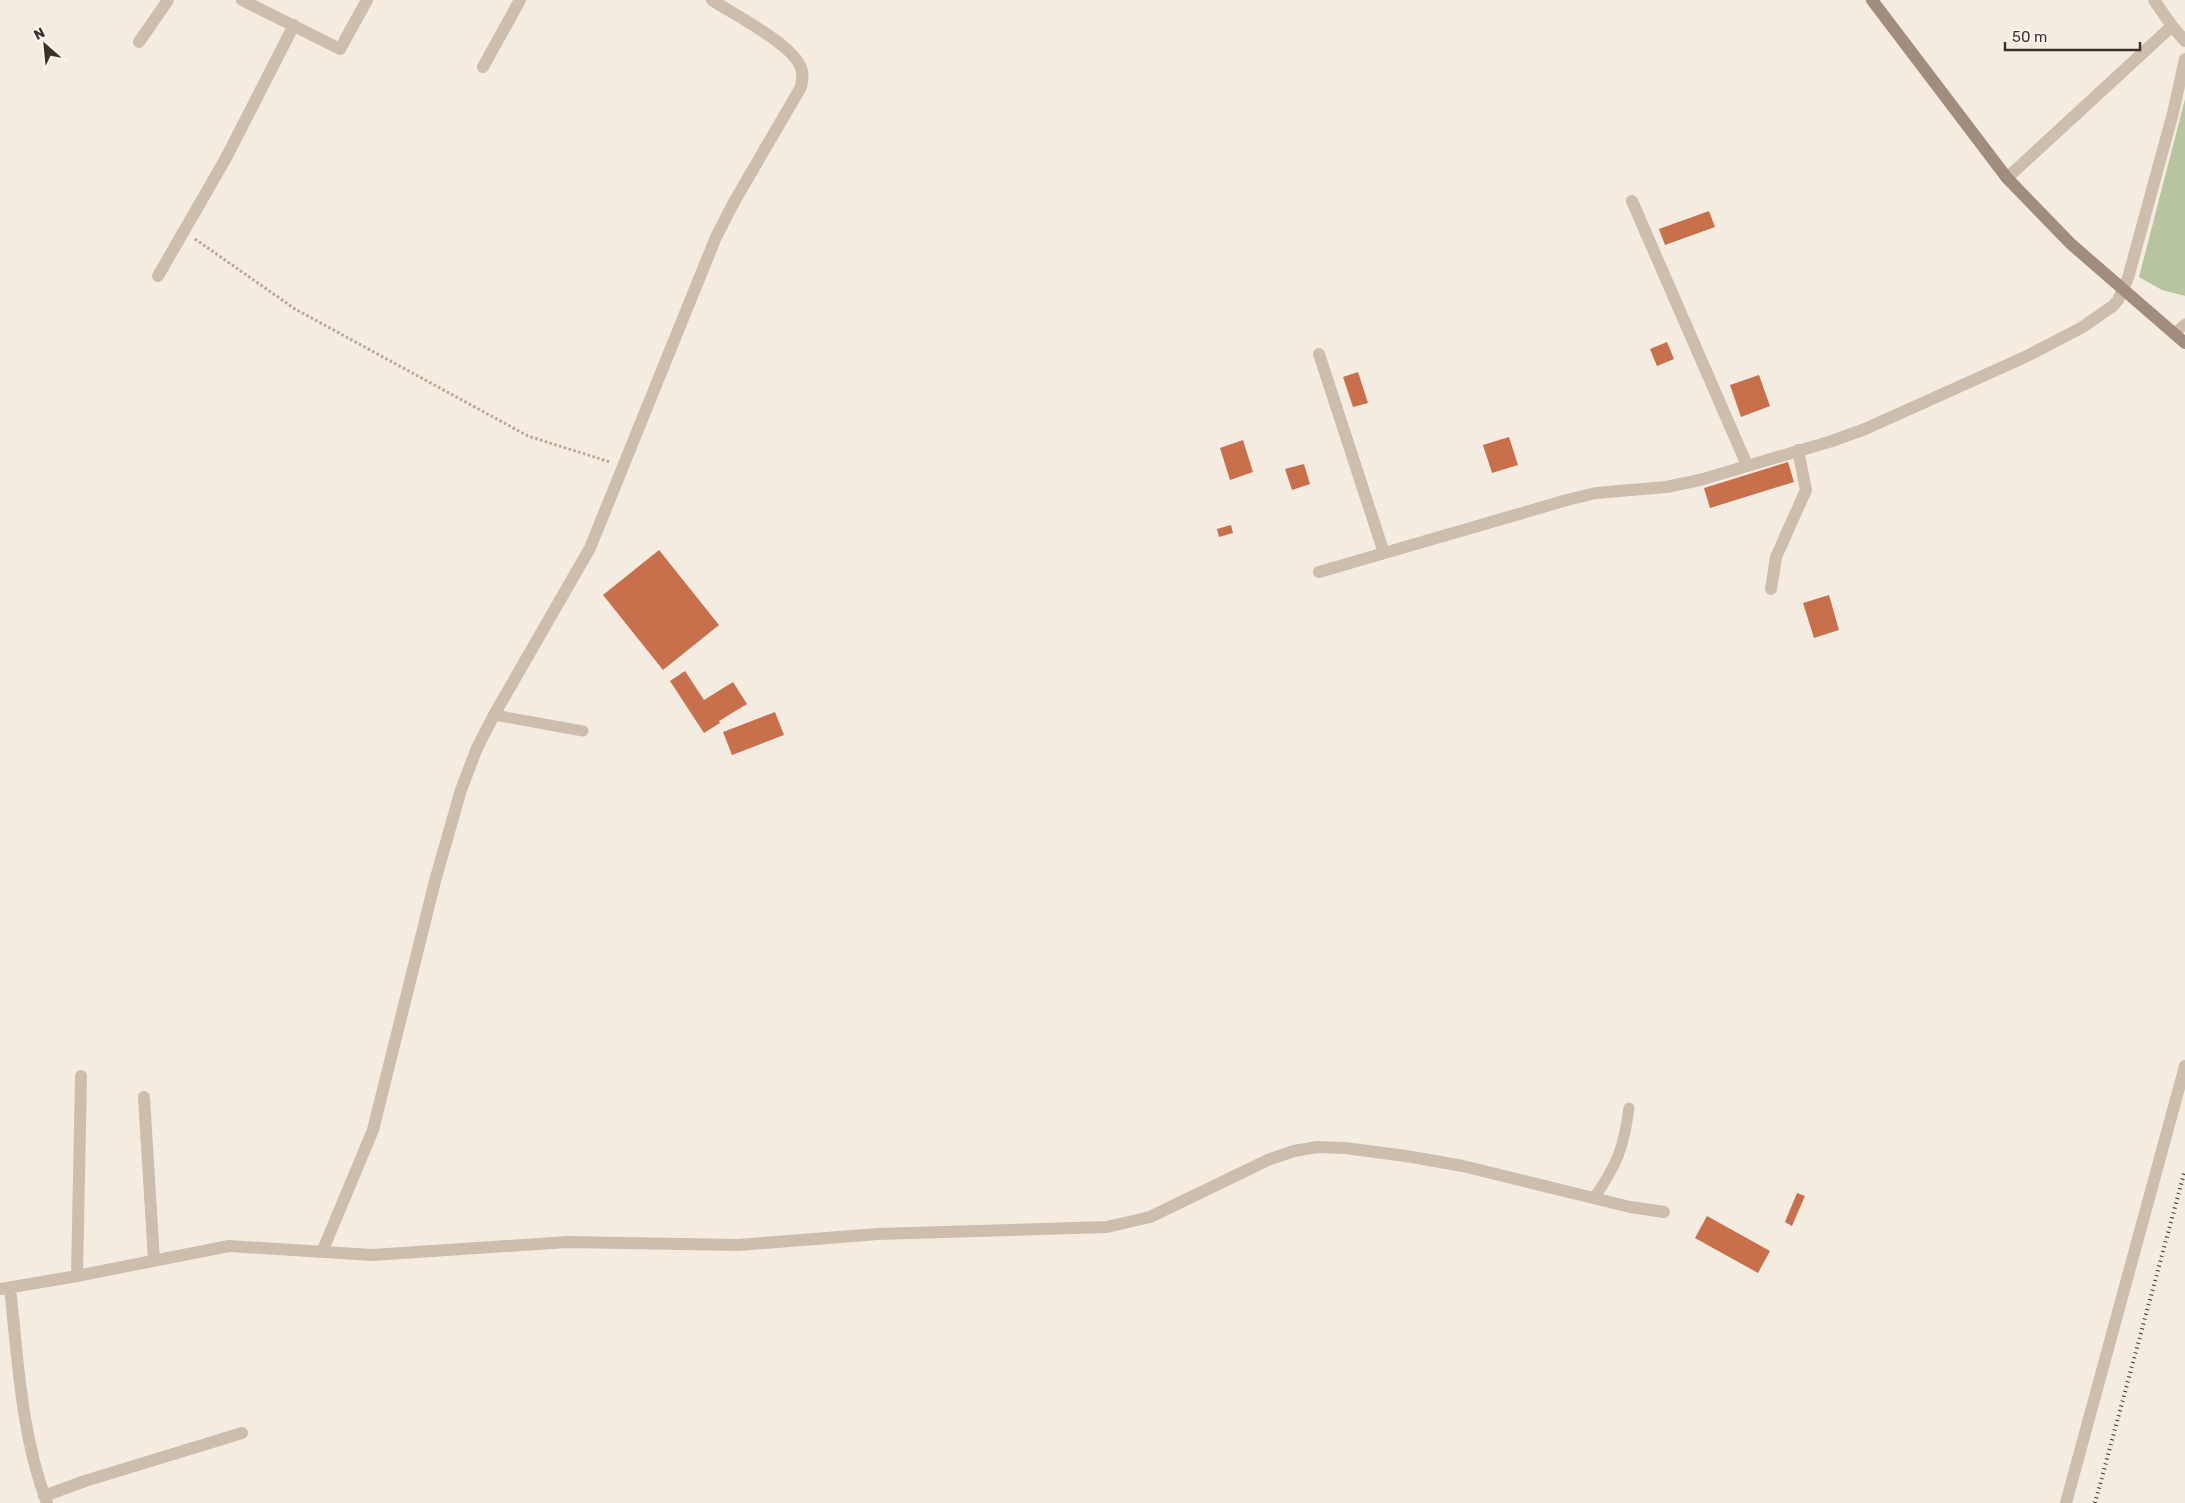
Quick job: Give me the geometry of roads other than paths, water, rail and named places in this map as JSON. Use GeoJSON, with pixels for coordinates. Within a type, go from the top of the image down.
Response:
{"type":"FeatureCollection","features":[{"type":"Feature","properties":{"kind":"main road"},"geometry":{"type":"LineString","coordinates":[[1872,0],[2007,178],[2071,244],[2185,343]]}},
{"type":"Feature","properties":{"kind":"street"},"geometry":{"type":"LineString","coordinates":[[139,42],[168,0]]}},
{"type":"Feature","properties":{"kind":"street"},"geometry":{"type":"LineString","coordinates":[[242,0],[340,49],[366,0]]}},
{"type":"Feature","properties":{"kind":"street"},"geometry":{"type":"LineString","coordinates":[[483,67],[520,0]]}},
{"type":"Feature","properties":{"kind":"street"},"geometry":{"type":"LineString","coordinates":[[322,1252],[373,1130],[435,881],[461,790],[477,748],[590,548],[716,237],[734,202],[802,87],[803,76],[796,57],[774,40],[712,0]]}},
{"type":"Feature","properties":{"kind":"street"},"geometry":{"type":"LineString","coordinates":[[2154,0],[2185,41]]}},
{"type":"Feature","properties":{"kind":"street"},"geometry":{"type":"LineString","coordinates":[[158,276],[226,158],[294,26]]}},
{"type":"Feature","properties":{"kind":"street"},"geometry":{"type":"LineString","coordinates":[[2007,178],[2172,26]]}},
{"type":"Feature","properties":{"kind":"street"},"geometry":{"type":"LineString","coordinates":[[1319,572],[1567,500],[1596,493],[1678,485],[1798,450],[1865,428],[2025,357],[2106,312],[2118,300],[2123,289],[2143,228],[2185,59]]}},
{"type":"Feature","properties":{"kind":"street"},"geometry":{"type":"LineString","coordinates":[[1632,201],[1748,465]]}},
{"type":"Feature","properties":{"kind":"street"},"geometry":{"type":"LineString","coordinates":[[1319,354],[1384,553]]}},
{"type":"Feature","properties":{"kind":"street"},"geometry":{"type":"LineString","coordinates":[[1771,589],[1776,557],[1806,490],[1798,450]]}},
{"type":"Feature","properties":{"kind":"street"},"geometry":{"type":"LineString","coordinates":[[2066,1503],[2185,1066]]}},
{"type":"Feature","properties":{"kind":"street"},"geometry":{"type":"LineString","coordinates":[[77,1276],[81,1076]]}},
{"type":"Feature","properties":{"kind":"street"},"geometry":{"type":"LineString","coordinates":[[144,1097],[154,1260]]}},
{"type":"Feature","properties":{"kind":"street"},"geometry":{"type":"LineString","coordinates":[[242,1433],[111,1472],[45,1500],[35,1472],[5,1288],[229,1246],[372,1255],[567,1242],[738,1245],[878,1234],[1107,1226],[1150,1217],[1270,1159],[1294,1151],[1317,1147],[1346,1148],[1463,1166],[1630,1207],[1664,1212]]}},
{"type":"Feature","properties":{"kind":"lane"},"geometry":{"type":"LineString","coordinates":[[2174,334],[2185,324]]}},
{"type":"Feature","properties":{"kind":"lane"},"geometry":{"type":"LineString","coordinates":[[494,715],[583,732]]}},
{"type":"Feature","properties":{"kind":"lane"},"geometry":{"type":"LineString","coordinates":[[1594,1198],[1612,1172],[1625,1138],[1629,1108]]}},
{"type":"Feature","properties":{"kind":"railway"},"geometry":{"type":"LineString","coordinates":[[2095,1503],[2185,1170]]}}]}
